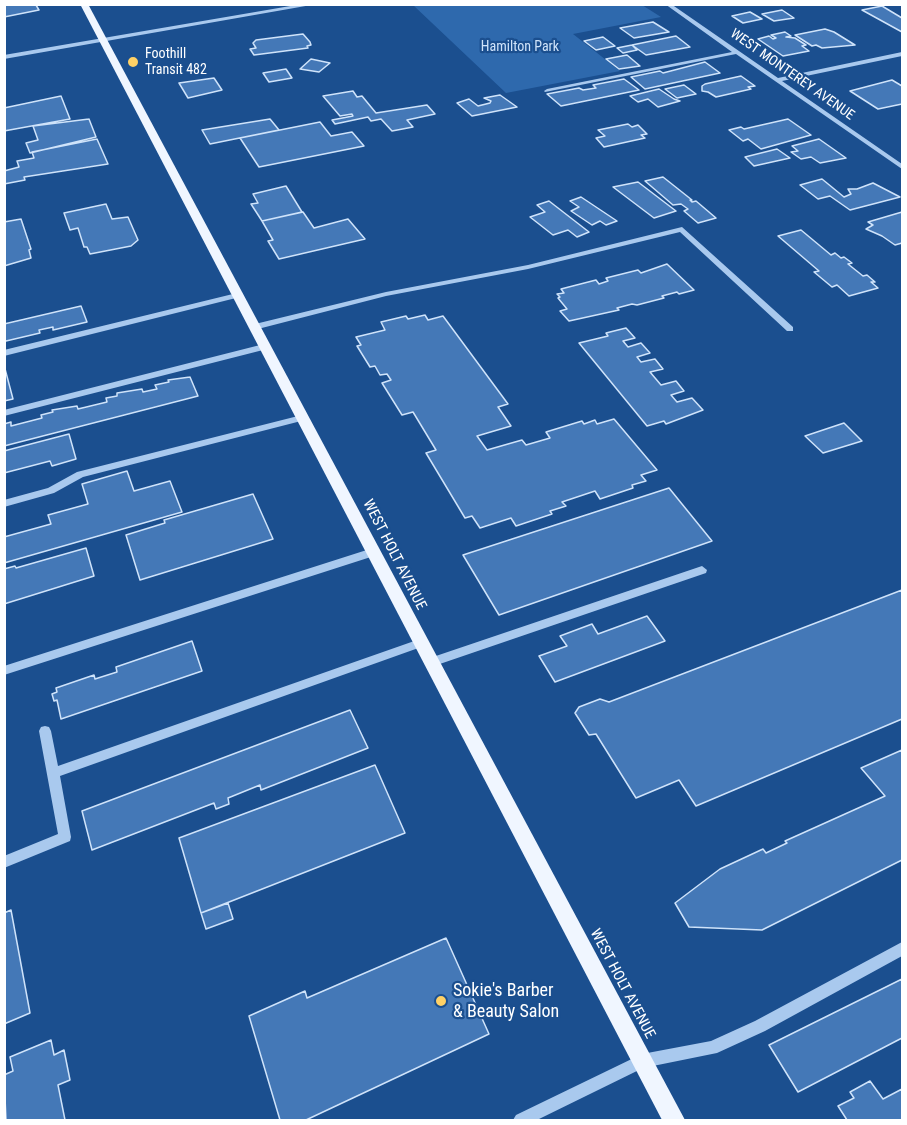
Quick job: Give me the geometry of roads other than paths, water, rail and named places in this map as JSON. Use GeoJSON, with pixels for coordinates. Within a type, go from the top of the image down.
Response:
{"type":"FeatureCollection","features":[{"type":"Feature","properties":{"kind":"main road","name":"WEST HOLT AVENUE"},"geometry":{"type":"LineString","coordinates":[[84,4],[674,1120]]}},
{"type":"Feature","properties":{"kind":"street"},"geometry":{"type":"LineString","coordinates":[[254,4],[261,14]]}},
{"type":"Feature","properties":{"kind":"street"},"geometry":{"type":"LineString","coordinates":[[4,57],[315,4]]}},
{"type":"Feature","properties":{"kind":"street","name":"WEST MONTEREY AVENUE"},"geometry":{"type":"LineString","coordinates":[[667,4],[903,167]]}},
{"type":"Feature","properties":{"kind":"street"},"geometry":{"type":"LineString","coordinates":[[547,91],[738,52]]}},
{"type":"Feature","properties":{"kind":"street"},"geometry":{"type":"LineString","coordinates":[[778,80],[903,54]]}},
{"type":"Feature","properties":{"kind":"street"},"geometry":{"type":"LineString","coordinates":[[254,327],[386,294],[528,267],[682,229],[790,329]]}},
{"type":"Feature","properties":{"kind":"street"},"geometry":{"type":"LineString","coordinates":[[4,353],[237,295]]}},
{"type":"Feature","properties":{"kind":"street"},"geometry":{"type":"LineString","coordinates":[[4,413],[264,347]]}},
{"type":"Feature","properties":{"kind":"street"},"geometry":{"type":"LineString","coordinates":[[4,504],[51,491],[80,474],[302,418]]}},
{"type":"Feature","properties":{"kind":"street"},"geometry":{"type":"LineString","coordinates":[[4,671],[373,552]]}},
{"type":"Feature","properties":{"kind":"street"},"geometry":{"type":"LineString","coordinates":[[431,662],[702,570]]}},
{"type":"Feature","properties":{"kind":"street"},"geometry":{"type":"LineString","coordinates":[[53,773],[420,643]]}},
{"type":"Feature","properties":{"kind":"street"},"geometry":{"type":"LineString","coordinates":[[4,861],[65,837],[45,731]]}},
{"type":"Feature","properties":{"kind":"street"},"geometry":{"type":"LineString","coordinates":[[521,1120],[642,1061],[712,1048],[760,1026],[903,949]]}},
{"type":"Feature","properties":{"kind":"place","name":"Foothill Transit 482"},"geometry":{"type":"Point","coordinates":[133,62]}},
{"type":"Feature","properties":{"kind":"place","name":"Sokie's Barber & Beauty Salon"},"geometry":{"type":"Point","coordinates":[441,1001]}},
{"type":"Feature","properties":{"kind":"park label","name":"Hamilton Park"},"geometry":{"type":"Point","coordinates":[520,47]}}]}
